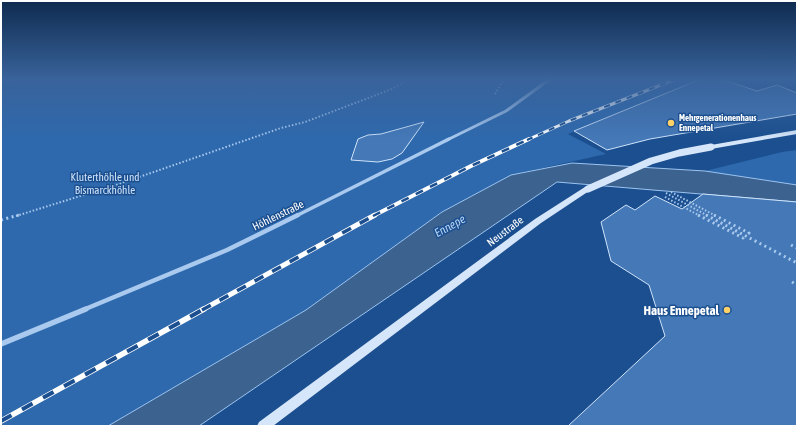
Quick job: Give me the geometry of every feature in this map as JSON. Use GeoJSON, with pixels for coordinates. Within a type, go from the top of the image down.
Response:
{"type":"FeatureCollection","features":[{"type":"Feature","properties":{"kind":"main road","name":"Neustraße"},"geometry":{"type":"LineString","coordinates":[[263,426],[538,221],[588,189],[651,161],[679,153],[797,132]]}},
{"type":"Feature","properties":{"kind":"street","name":"Höhlenstraße"},"geometry":{"type":"LineString","coordinates":[[1,344],[227,250],[501,114],[522,99]]}},
{"type":"Feature","properties":{"kind":"path"},"geometry":{"type":"LineString","coordinates":[[1,220],[119,184],[281,128],[304,122],[366,99]]}},
{"type":"Feature","properties":{"kind":"path"},"geometry":{"type":"LineString","coordinates":[[665,195],[743,238],[749,233],[671,192]]}},
{"type":"Feature","properties":{"kind":"path"},"geometry":{"type":"LineString","coordinates":[[746,235],[797,263]]}},
{"type":"Feature","properties":{"kind":"path"},"geometry":{"type":"LineString","coordinates":[[791,245],[797,248]]}},
{"type":"Feature","properties":{"kind":"path"},"geometry":{"type":"LineString","coordinates":[[792,282],[797,285]]}},
{"type":"Feature","properties":{"kind":"green space","name":"Kluterthöhle und Bismarckhöhle"},"geometry":{"type":"Polygon","coordinates":[[[1,99],[653,99],[568,134],[606,154],[511,175],[442,212],[306,310],[108,426],[1,426],[1,99]]]}},
{"type":"Feature","properties":{"kind":"green space"},"geometry":{"type":"Polygon","coordinates":[[[797,150],[797,185],[705,171],[782,152],[797,150]]]}},
{"type":"Feature","properties":{"kind":"water","name":"Ennepe"},"geometry":{"type":"Polygon","coordinates":[[[572,163],[705,171],[797,185],[797,202],[557,182],[199,426],[108,426],[306,310],[442,212],[511,175],[572,163]]]}},
{"type":"Feature","properties":{"kind":"building","name":"Mehrgenerationenhaus Ennepetal"},"geometry":{"type":"Polygon","coordinates":[[[652,99],[797,99],[797,114],[650,139],[607,150],[574,131],[652,99]]]}},
{"type":"Feature","properties":{"kind":"building"},"geometry":{"type":"Polygon","coordinates":[[[424,122],[402,153],[392,159],[378,162],[351,160],[358,139],[368,135],[381,134],[424,122]]]}},
{"type":"Feature","properties":{"kind":"building","name":"Haus Ennepetal"},"geometry":{"type":"Polygon","coordinates":[[[703,194],[797,202],[797,426],[568,426],[665,336],[649,285],[611,261],[601,222],[626,205],[635,210],[655,196],[682,209],[703,194]]]}},
{"type":"Feature","properties":{"kind":"railway"},"geometry":{"type":"LineString","coordinates":[[527,140],[569,121],[625,99]]}},
{"type":"Feature","properties":{"kind":"railway"},"geometry":{"type":"LineString","coordinates":[[373,216],[471,166],[529,139]]}},
{"type":"Feature","properties":{"kind":"railway"},"geometry":{"type":"LineString","coordinates":[[202,310],[375,215]]}},
{"type":"Feature","properties":{"kind":"railway"},"geometry":{"type":"LineString","coordinates":[[1,421],[204,309]]}},
{"type":"Feature","properties":{"kind":"place","name":"Mehrgenerationenhaus Ennepetal"},"geometry":{"type":"Point","coordinates":[671,123]}},
{"type":"Feature","properties":{"kind":"place","name":"Haus Ennepetal"},"geometry":{"type":"Point","coordinates":[727,310]}}]}
